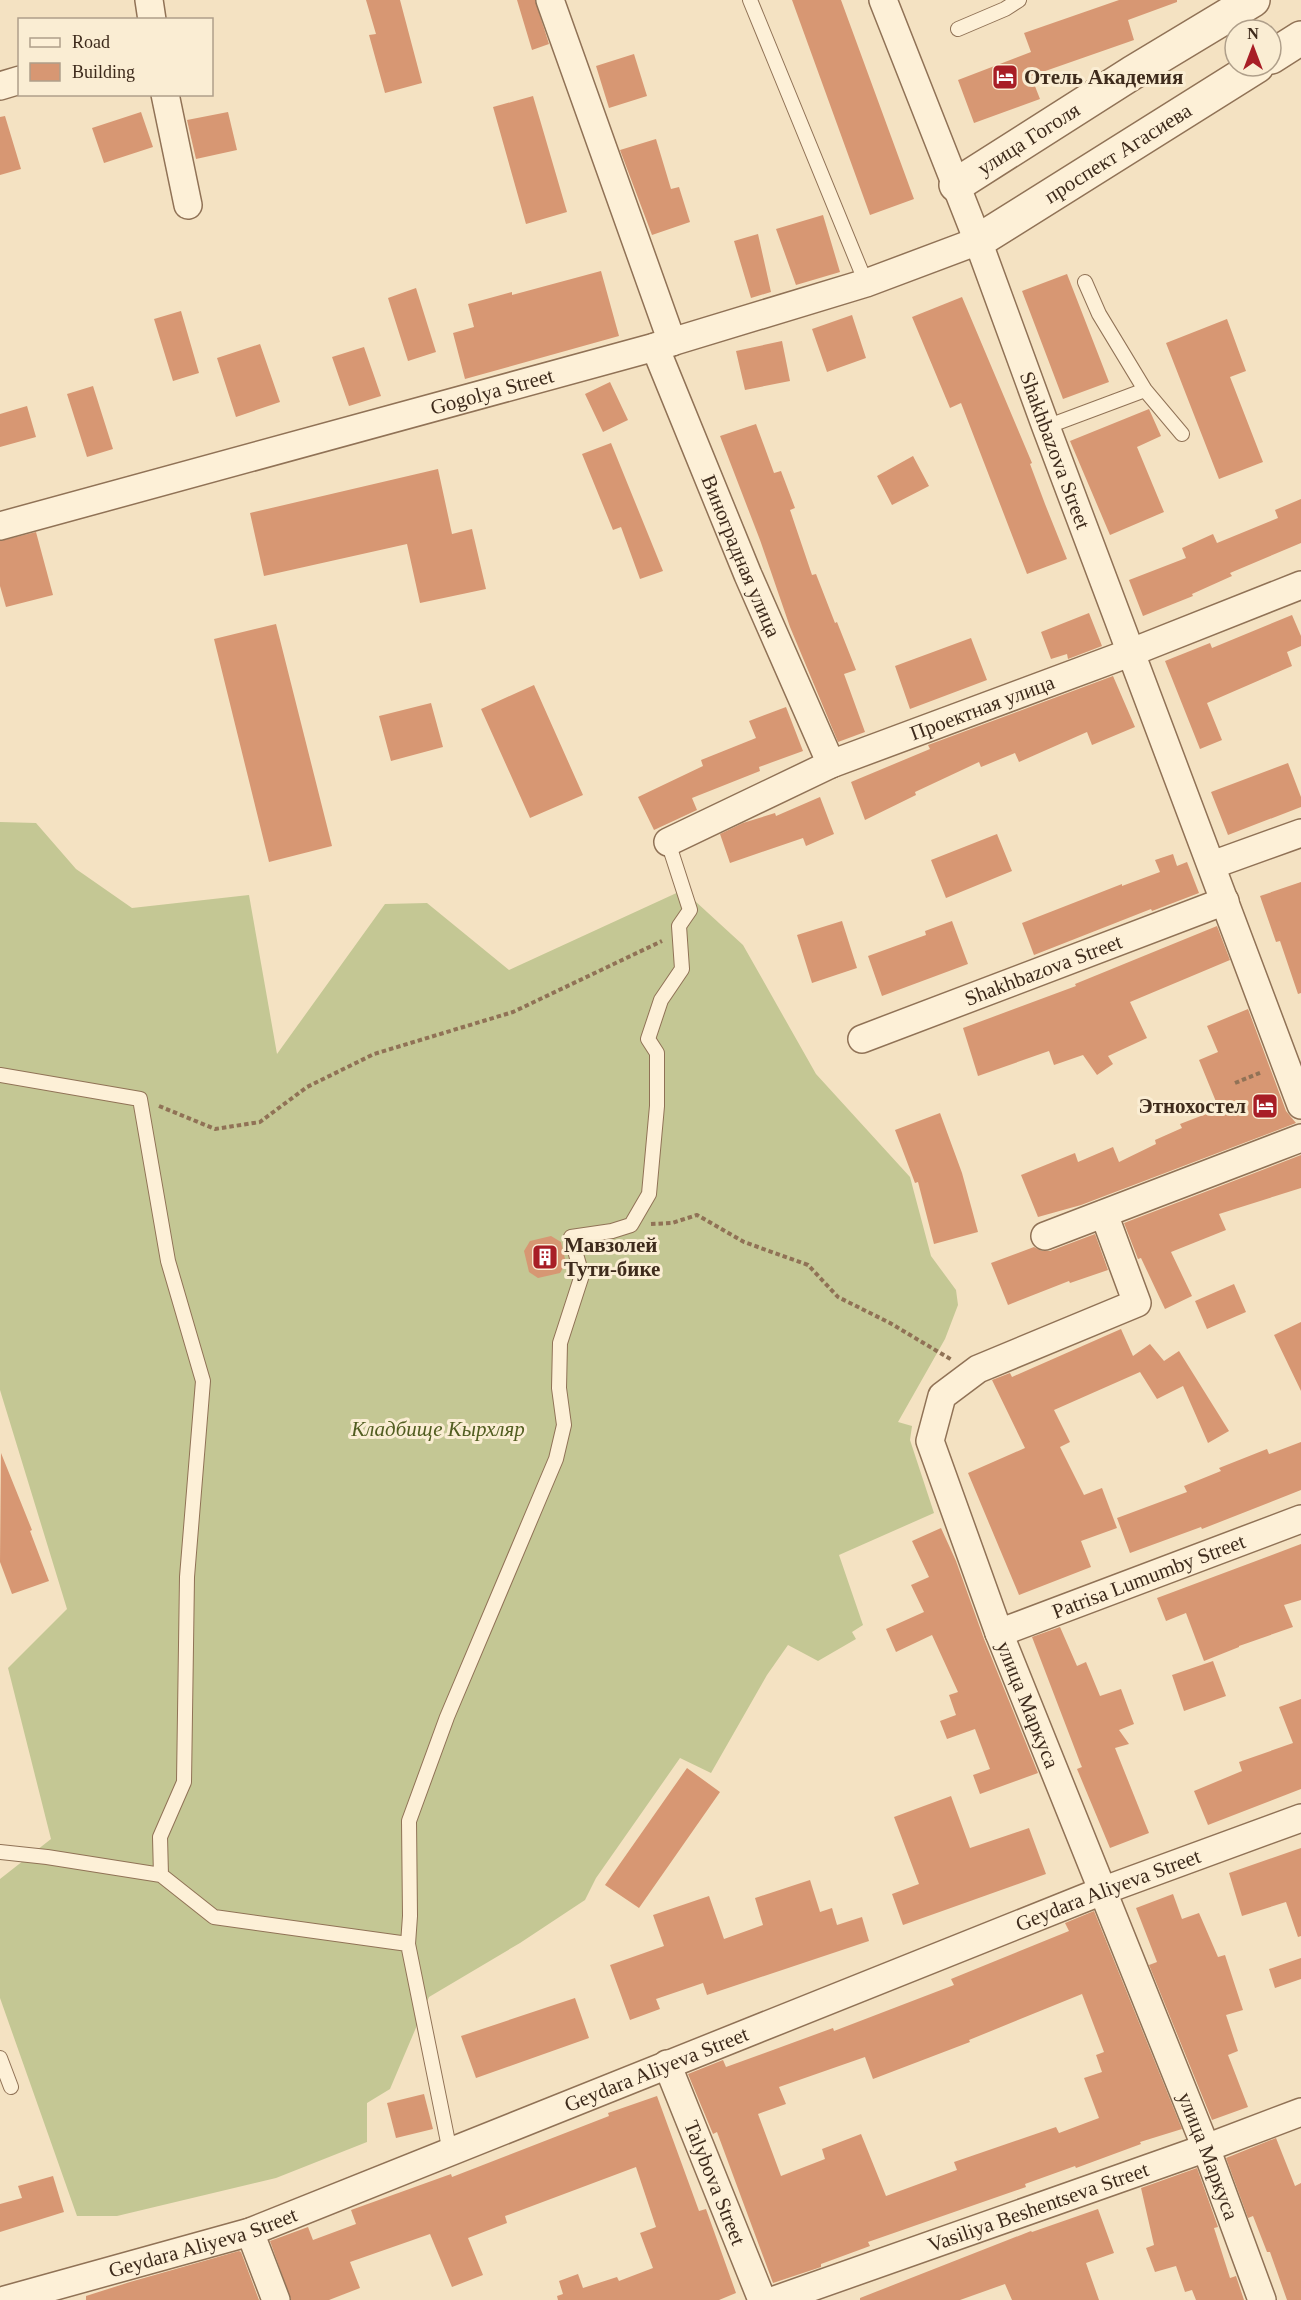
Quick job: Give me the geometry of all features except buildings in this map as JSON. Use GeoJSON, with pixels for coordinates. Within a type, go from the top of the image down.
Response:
{"type":"FeatureCollection","features":[{"type":"Feature","properties":{"kind":"street"},"geometry":{"type":"LineString","coordinates":[[149,0],[152,18]]}},
{"type":"Feature","properties":{"kind":"street","name":"Виноградная улица"},"geometry":{"type":"LineString","coordinates":[[550,0],[663,345],[748,575],[831,764]]}},
{"type":"Feature","properties":{"kind":"street","name":"Shakhbazova Street"},"geometry":{"type":"LineString","coordinates":[[883,0],[978,241],[1301,1105]]}},
{"type":"Feature","properties":{"kind":"street","name":"улица Гоголя"},"geometry":{"type":"LineString","coordinates":[[956,185],[1132,73],[1253,0]]}},
{"type":"Feature","properties":{"kind":"street"},"geometry":{"type":"LineString","coordinates":[[1283,49],[1301,38]]}},
{"type":"Feature","properties":{"kind":"street","name":"проспект Агасиева"},"geometry":{"type":"LineString","coordinates":[[978,241],[1238,78]]}},
{"type":"Feature","properties":{"kind":"street"},"geometry":{"type":"LineString","coordinates":[[0,86],[18,81]]}},
{"type":"Feature","properties":{"kind":"street"},"geometry":{"type":"LineString","coordinates":[[165,96],[188,205]]}},
{"type":"Feature","properties":{"kind":"street","name":"Gogolya Street"},"geometry":{"type":"LineString","coordinates":[[0,526],[663,345],[866,283],[978,241]]}},
{"type":"Feature","properties":{"kind":"street","name":"Проектная улица"},"geometry":{"type":"LineString","coordinates":[[668,842],[831,764],[1132,652],[1301,585]]}},
{"type":"Feature","properties":{"kind":"street"},"geometry":{"type":"LineString","coordinates":[[1212,865],[1301,833]]}},
{"type":"Feature","properties":{"kind":"street","name":"Shakhbazova Street"},"geometry":{"type":"LineString","coordinates":[[861,1039],[1225,901]]}},
{"type":"Feature","properties":{"kind":"street"},"geometry":{"type":"LineString","coordinates":[[1045,1236],[1301,1138]]}},
{"type":"Feature","properties":{"kind":"street","name":"улица Маркуса"},"geometry":{"type":"LineString","coordinates":[[1104,1214],[1137,1303],[973,1373],[942,1396],[930,1441],[999,1633],[1206,2148],[1262,2300]]}},
{"type":"Feature","properties":{"kind":"street","name":"Patrisa Lumumby Street"},"geometry":{"type":"LineString","coordinates":[[999,1633],[1301,1519]]}},
{"type":"Feature","properties":{"kind":"street","name":"Geydara Aliyeva Street"},"geometry":{"type":"LineString","coordinates":[[5,2300],[250,2232],[1102,1891],[1301,1818]]}},
{"type":"Feature","properties":{"kind":"street","name":"Talybova Street"},"geometry":{"type":"LineString","coordinates":[[667,2064],[762,2300]]}},
{"type":"Feature","properties":{"kind":"street","name":"Vasiliya Beshentseva Street"},"geometry":{"type":"LineString","coordinates":[[775,2300],[1206,2148],[1301,2112]]}},
{"type":"Feature","properties":{"kind":"street"},"geometry":{"type":"LineString","coordinates":[[250,2232],[276,2300]]}},
{"type":"Feature","properties":{"kind":"lane"},"geometry":{"type":"LineString","coordinates":[[750,0],[866,283]]}},
{"type":"Feature","properties":{"kind":"lane"},"geometry":{"type":"LineString","coordinates":[[958,29],[1005,9],[1019,0]]}},
{"type":"Feature","properties":{"kind":"lane"},"geometry":{"type":"LineString","coordinates":[[1085,282],[1099,314],[1145,390],[1182,434]]}},
{"type":"Feature","properties":{"kind":"lane"},"geometry":{"type":"LineString","coordinates":[[1046,427],[1145,390]]}},
{"type":"Feature","properties":{"kind":"lane"},"geometry":{"type":"LineString","coordinates":[[450,2152],[408,1944],[409,1821],[447,1717],[556,1460],[564,1425],[559,1388],[560,1344],[582,1275],[571,1237],[612,1231],[631,1225],[649,1194],[657,1107],[657,1053],[648,1039],[661,1000],[682,969],[679,927],[690,910],[668,842]]}},
{"type":"Feature","properties":{"kind":"lane"},"geometry":{"type":"LineString","coordinates":[[0,1075],[140,1099],[168,1261],[203,1381],[187,1577],[184,1782],[160,1837],[161,1875]]}},
{"type":"Feature","properties":{"kind":"lane"},"geometry":{"type":"LineString","coordinates":[[0,1852],[28,1854],[161,1875],[214,1917],[408,1944]]}},
{"type":"Feature","properties":{"kind":"lane"},"geometry":{"type":"LineString","coordinates":[[0,2058],[11,2087]]}},
{"type":"Feature","properties":{"kind":"path"},"geometry":{"type":"LineString","coordinates":[[140,1099],[215,1129],[260,1122],[307,1087],[374,1054],[513,1012],[679,933]]}},
{"type":"Feature","properties":{"kind":"path"},"geometry":{"type":"LineString","coordinates":[[1234,1083],[1265,1071]]}},
{"type":"Feature","properties":{"kind":"path"},"geometry":{"type":"LineString","coordinates":[[631,1225],[672,1223],[697,1215],[744,1242],[808,1265],[838,1297],[890,1323],[973,1373]]}},
{"type":"Feature","properties":{"kind":"green space","name":"Кладбище Кырхляр"},"geometry":{"type":"Polygon","coordinates":[[[0,822],[36,823],[76,869],[132,908],[249,895],[277,1054],[385,904],[427,903],[509,970],[683,890],[743,945],[816,1074],[910,1177],[931,1256],[956,1290],[958,1305],[945,1339],[898,1422],[912,1426],[910,1440],[934,1513],[839,1555],[863,1625],[852,1632],[856,1639],[818,1661],[788,1645],[767,1675],[711,1773],[680,1758],[596,1878],[585,1900],[520,1943],[429,1997],[390,2089],[367,2103],[367,2142],[276,2178],[117,2216],[77,2216],[0,1998],[0,1879],[51,1839],[8,1668],[67,1609],[0,1390],[0,822]]]}},
{"type":"Feature","properties":{"kind":"place","name":"Отель Академия"},"geometry":{"type":"Point","coordinates":[1005,77]}},
{"type":"Feature","properties":{"kind":"place","name":"Этнохостел"},"geometry":{"type":"Point","coordinates":[1265,1106]}},
{"type":"Feature","properties":{"kind":"place","name":"Мавзолей Тути-бике"},"geometry":{"type":"Point","coordinates":[545,1257]}}]}
